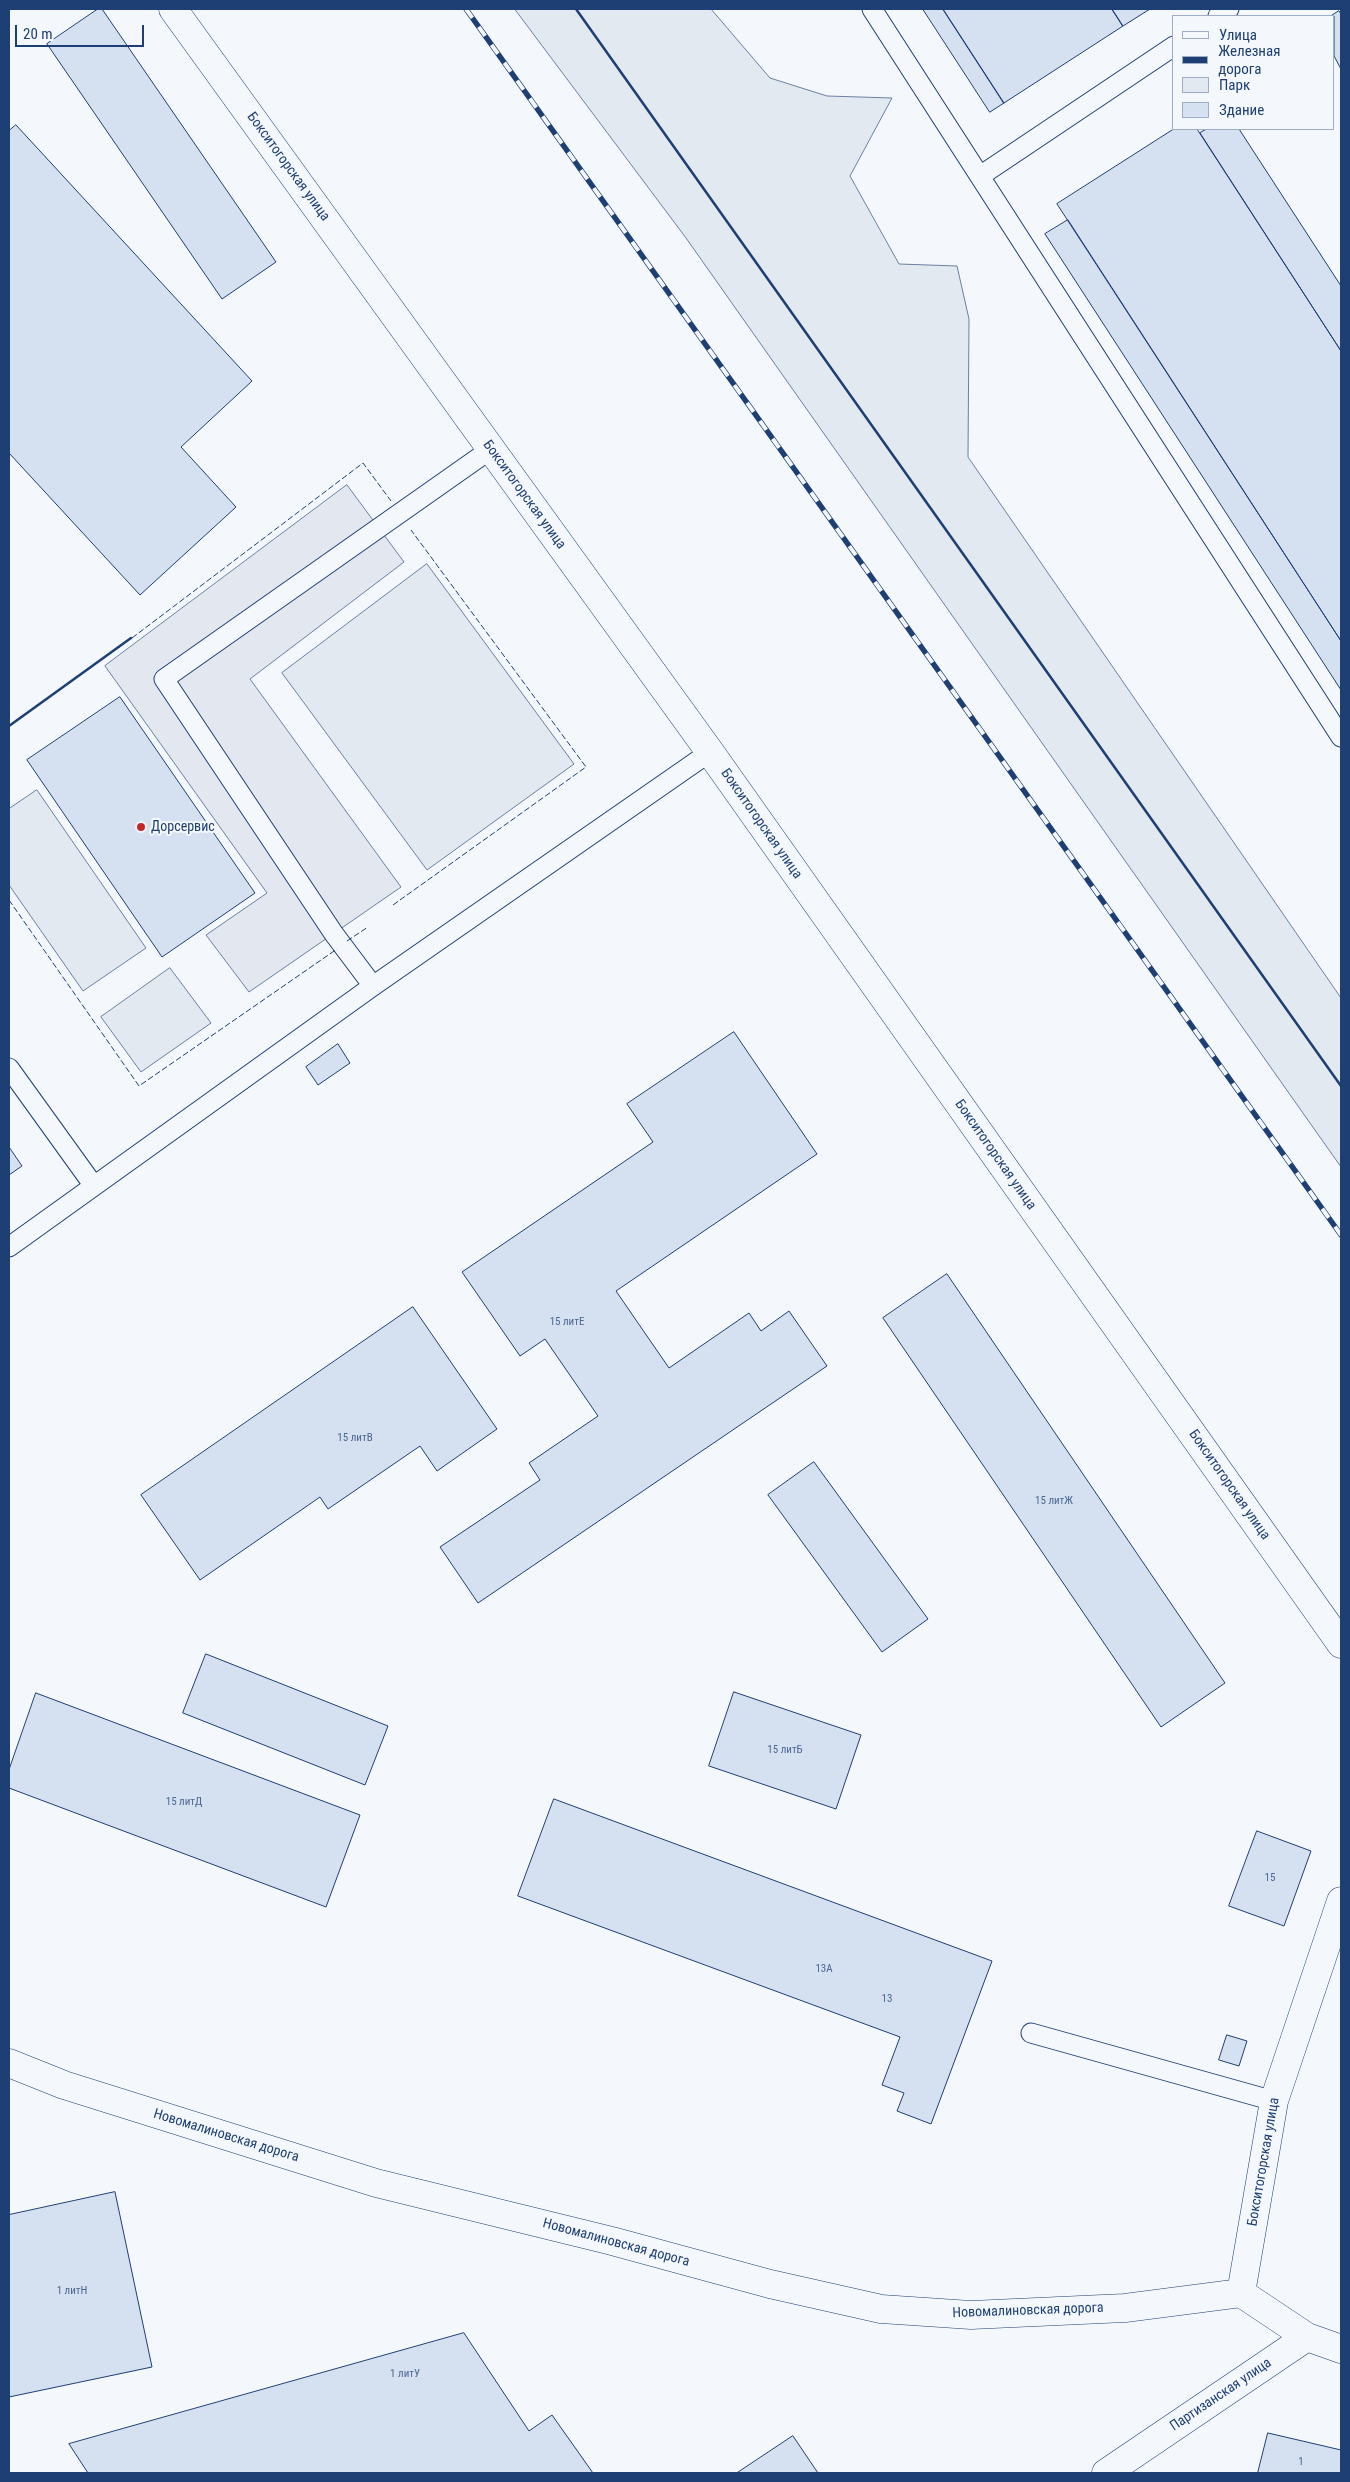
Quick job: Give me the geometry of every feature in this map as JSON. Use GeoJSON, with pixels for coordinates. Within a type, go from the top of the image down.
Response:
{"type":"FeatureCollection","features":[{"type":"Feature","properties":{"kind":"street","name":"Бокситогорская улица"},"geometry":{"type":"LineString","coordinates":[[173,9],[710,752],[1341,1644]]}},
{"type":"Feature","properties":{"kind":"street","name":"Бокситогорская улица"},"geometry":{"type":"LineString","coordinates":[[1241,2293],[1274,2101],[1341,1901]]}},
{"type":"Feature","properties":{"kind":"street","name":"Новомалиновская дорога"},"geometry":{"type":"LineString","coordinates":[[9,2063],[64,2085],[376,2183],[612,2241],[770,2284],[881,2309],[971,2315],[1125,2308],[1241,2293]]}},
{"type":"Feature","properties":{"kind":"street"},"geometry":{"type":"LineString","coordinates":[[1241,2293],[1307,2337],[1341,2349]]}},
{"type":"Feature","properties":{"kind":"street","name":"Партизанская улица"},"geometry":{"type":"LineString","coordinates":[[1106,2473],[1307,2337]]}},
{"type":"Feature","properties":{"kind":"lane"},"geometry":{"type":"LineString","coordinates":[[872,9],[1341,737]]}},
{"type":"Feature","properties":{"kind":"lane"},"geometry":{"type":"LineString","coordinates":[[980,176],[1172,47]]}},
{"type":"Feature","properties":{"kind":"lane"},"geometry":{"type":"LineString","coordinates":[[373,986],[334,934],[164,679],[434,501],[491,450]]}},
{"type":"Feature","properties":{"kind":"lane"},"geometry":{"type":"LineString","coordinates":[[9,1247],[373,986],[710,752]]}},
{"type":"Feature","properties":{"kind":"lane"},"geometry":{"type":"LineString","coordinates":[[9,1068],[94,1186]]}},
{"type":"Feature","properties":{"kind":"lane"},"geometry":{"type":"LineString","coordinates":[[1031,2033],[1274,2101]]}},
{"type":"Feature","properties":{"kind":"green space"},"geometry":{"type":"Polygon","coordinates":[[[515,9],[711,9],[770,78],[827,96],[892,98],[850,176],[899,264],[957,266],[969,319],[968,457],[1341,998],[1341,1167],[686,238],[515,9]]]}},
{"type":"Feature","properties":{"kind":"green space"},"geometry":{"type":"Polygon","coordinates":[[[427,564],[574,764],[427,870],[282,673],[427,564]]]}},
{"type":"Feature","properties":{"kind":"green space"},"geometry":{"type":"Polygon","coordinates":[[[37,790],[146,948],[83,991],[9,885],[9,809],[37,790]]]}},
{"type":"Feature","properties":{"kind":"green space"},"geometry":{"type":"Polygon","coordinates":[[[170,968],[211,1023],[141,1072],[101,1017],[170,968]]]}},
{"type":"Feature","properties":{"kind":"shaded area"},"geometry":{"type":"Polygon","coordinates":[[[347,485],[404,562],[250,679],[401,887],[249,992],[206,935],[267,893],[105,666],[347,485]]]}},
{"type":"Feature","properties":{"kind":"building"},"geometry":{"type":"Polygon","coordinates":[[[98,9],[102,9],[276,262],[222,299],[47,44],[98,9]]]}},
{"type":"Feature","properties":{"kind":"building"},"geometry":{"type":"Polygon","coordinates":[[[923,9],[943,9],[1004,103],[990,112],[923,9]]]}},
{"type":"Feature","properties":{"kind":"building"},"geometry":{"type":"Polygon","coordinates":[[[943,9],[1112,9],[1123,26],[1004,103],[943,9]]]}},
{"type":"Feature","properties":{"kind":"building"},"geometry":{"type":"Polygon","coordinates":[[[1112,9],[1150,9],[1123,26],[1112,9]]]}},
{"type":"Feature","properties":{"kind":"building"},"geometry":{"type":"Polygon","coordinates":[[[1339,11],[1341,14],[1341,69],[1335,58],[1335,15],[1333,15],[1339,11]]]}},
{"type":"Feature","properties":{"kind":"building"},"geometry":{"type":"Polygon","coordinates":[[[16,125],[252,381],[181,447],[236,507],[140,595],[9,453],[9,131],[16,125]]]}},
{"type":"Feature","properties":{"kind":"building"},"geometry":{"type":"Polygon","coordinates":[[[1172,130],[1198,130],[1341,351],[1341,641],[1057,204],[1172,130]]]}},
{"type":"Feature","properties":{"kind":"building"},"geometry":{"type":"Polygon","coordinates":[[[1205,130],[1240,130],[1341,286],[1341,351],[1200,133],[1205,130]]]}},
{"type":"Feature","properties":{"kind":"building"},"geometry":{"type":"Polygon","coordinates":[[[1068,220],[1341,641],[1341,690],[1045,234],[1068,220]]]}},
{"type":"Feature","properties":{"kind":"building","name":"Дорсервис"},"geometry":{"type":"Polygon","coordinates":[[[120,697],[255,893],[162,957],[27,760],[120,697]]]}},
{"type":"Feature","properties":{"kind":"building"},"geometry":{"type":"Polygon","coordinates":[[[734,1032],[817,1154],[616,1291],[669,1368],[749,1313],[761,1331],[789,1311],[827,1366],[478,1603],[440,1547],[540,1480],[529,1463],[598,1416],[545,1339],[520,1356],[462,1272],[653,1142],[627,1104],[734,1032]]]}},
{"type":"Feature","properties":{"kind":"building"},"geometry":{"type":"Polygon","coordinates":[[[338,1044],[350,1063],[318,1085],[306,1067],[338,1044]]]}},
{"type":"Feature","properties":{"kind":"building"},"geometry":{"type":"Polygon","coordinates":[[[9,1147],[22,1166],[9,1175],[9,1147]]]}},
{"type":"Feature","properties":{"kind":"building"},"geometry":{"type":"Polygon","coordinates":[[[947,1274],[1225,1683],[1161,1727],[883,1318],[947,1274]]]}},
{"type":"Feature","properties":{"kind":"building"},"geometry":{"type":"Polygon","coordinates":[[[413,1307],[497,1429],[437,1471],[420,1446],[328,1509],[320,1497],[200,1580],[141,1495],[413,1307]]]}},
{"type":"Feature","properties":{"kind":"building"},"geometry":{"type":"Polygon","coordinates":[[[814,1462],[928,1619],[882,1652],[768,1495],[814,1462]]]}},
{"type":"Feature","properties":{"kind":"building"},"geometry":{"type":"Polygon","coordinates":[[[206,1654],[388,1726],[365,1785],[183,1713],[206,1654]]]}},
{"type":"Feature","properties":{"kind":"building"},"geometry":{"type":"Polygon","coordinates":[[[734,1692],[861,1735],[836,1809],[709,1766],[734,1692]]]}},
{"type":"Feature","properties":{"kind":"building"},"geometry":{"type":"Polygon","coordinates":[[[36,1693],[360,1815],[326,1907],[9,1788],[9,1770],[36,1693]]]}},
{"type":"Feature","properties":{"kind":"building"},"geometry":{"type":"Polygon","coordinates":[[[554,1799],[992,1961],[931,2124],[897,2111],[904,2093],[882,2085],[900,2037],[518,1896],[554,1799]]]}},
{"type":"Feature","properties":{"kind":"building"},"geometry":{"type":"Polygon","coordinates":[[[1257,1831],[1311,1851],[1284,1926],[1229,1906],[1257,1831]]]}},
{"type":"Feature","properties":{"kind":"building"},"geometry":{"type":"Polygon","coordinates":[[[1227,2035],[1247,2041],[1239,2066],[1219,2060],[1227,2035]]]}},
{"type":"Feature","properties":{"kind":"building"},"geometry":{"type":"Polygon","coordinates":[[[115,2192],[152,2367],[9,2397],[9,2215],[115,2192]]]}},
{"type":"Feature","properties":{"kind":"building"},"geometry":{"type":"Polygon","coordinates":[[[464,2333],[529,2431],[552,2415],[593,2473],[88,2473],[69,2444],[464,2333]]]}},
{"type":"Feature","properties":{"kind":"building"},"geometry":{"type":"Polygon","coordinates":[[[1268,2433],[1341,2450],[1341,2473],[1258,2473],[1268,2433]]]}},
{"type":"Feature","properties":{"kind":"building"},"geometry":{"type":"Polygon","coordinates":[[[793,2436],[818,2473],[737,2473],[793,2436]]]}},
{"type":"Feature","properties":{"kind":"railway"},"geometry":{"type":"LineString","coordinates":[[466,9],[1341,1235]]}},
{"type":"Feature","properties":{"kind":"fence"},"geometry":{"type":"LineString","coordinates":[[132,638],[363,463],[391,501]]}},
{"type":"Feature","properties":{"kind":"fence"},"geometry":{"type":"LineString","coordinates":[[393,905],[586,767],[411,530]]}},
{"type":"Feature","properties":{"kind":"fence"},"geometry":{"type":"LineString","coordinates":[[9,900],[139,1086],[337,949]]}},
{"type":"Feature","properties":{"kind":"fence"},"geometry":{"type":"LineString","coordinates":[[347,941],[368,927]]}},
{"type":"Feature","properties":{"kind":"wall"},"geometry":{"type":"LineString","coordinates":[[576,9],[1341,1086]]}},
{"type":"Feature","properties":{"kind":"wall"},"geometry":{"type":"LineString","coordinates":[[9,726],[131,638]]}},
{"type":"Feature","properties":{"kind":"place","name":"Дорсервис"},"geometry":{"type":"Point","coordinates":[141,827]}}]}
